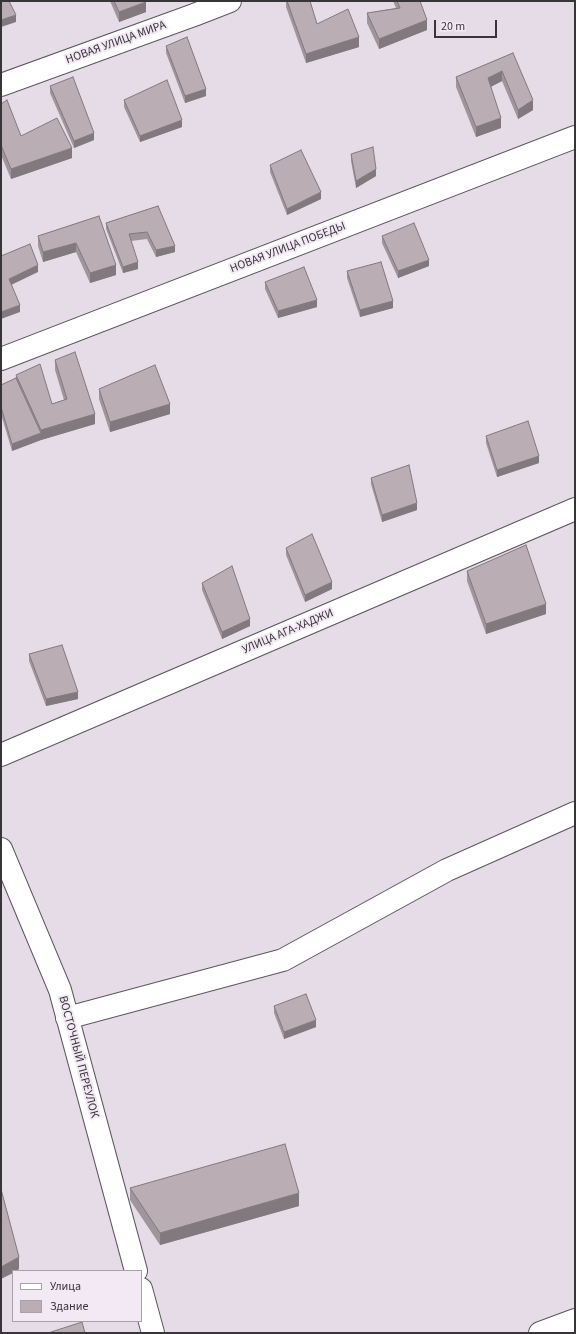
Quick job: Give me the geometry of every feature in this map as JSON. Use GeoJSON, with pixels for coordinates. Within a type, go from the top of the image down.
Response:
{"type":"FeatureCollection","features":[{"type":"Feature","properties":{"kind":"street","name":"НОВАЯ УЛИЦА МИРА"},"geometry":{"type":"LineString","coordinates":[[1,84],[230,1]]}},
{"type":"Feature","properties":{"kind":"street","name":"НОВАЯ УЛИЦА ПОБЕДЫ"},"geometry":{"type":"LineString","coordinates":[[1,360],[575,137]]}},
{"type":"Feature","properties":{"kind":"street","name":"УЛИЦА АГА-ХАДЖИ"},"geometry":{"type":"LineString","coordinates":[[1,755],[575,509]]}},
{"type":"Feature","properties":{"kind":"street"},"geometry":{"type":"LineString","coordinates":[[67,1018],[283,960],[447,870],[575,813]]}},
{"type":"Feature","properties":{"kind":"street","name":"ВОСТОЧНЫЙ ПЕРЕУЛОК"},"geometry":{"type":"LineString","coordinates":[[1,849],[60,990],[136,1270]]}},
{"type":"Feature","properties":{"kind":"street"},"geometry":{"type":"LineString","coordinates":[[142,1293],[153,1333]]}},
{"type":"Feature","properties":{"kind":"street"},"geometry":{"type":"LineString","coordinates":[[540,1333],[575,1320]]}},
{"type":"Feature","properties":{"kind":"building"},"geometry":{"type":"Polygon","coordinates":[[[1,1],[9,1],[16,15],[1,20],[1,1]]]}},
{"type":"Feature","properties":{"kind":"building"},"geometry":{"type":"Polygon","coordinates":[[[114,1],[146,1],[146,2],[119,12],[114,1]]]}},
{"type":"Feature","properties":{"kind":"building"},"geometry":{"type":"Polygon","coordinates":[[[287,1],[310,1],[317,24],[348,9],[359,37],[306,54],[287,1]]]}},
{"type":"Feature","properties":{"kind":"building"},"geometry":{"type":"Polygon","coordinates":[[[397,1],[420,1],[427,20],[379,39],[367,13],[400,8],[397,1]]]}},
{"type":"Feature","properties":{"kind":"building"},"geometry":{"type":"Polygon","coordinates":[[[187,37],[206,89],[185,96],[166,46],[187,37]]]}},
{"type":"Feature","properties":{"kind":"building"},"geometry":{"type":"Polygon","coordinates":[[[513,53],[533,100],[518,110],[502,71],[488,78],[501,118],[476,127],[456,77],[513,53]]]}},
{"type":"Feature","properties":{"kind":"building"},"geometry":{"type":"Polygon","coordinates":[[[73,77],[94,133],[74,141],[50,86],[73,77]]]}},
{"type":"Feature","properties":{"kind":"building"},"geometry":{"type":"Polygon","coordinates":[[[167,80],[182,120],[140,136],[124,100],[167,80]]]}},
{"type":"Feature","properties":{"kind":"building"},"geometry":{"type":"Polygon","coordinates":[[[7,100],[21,136],[57,118],[72,148],[11,169],[1,145],[1,104],[7,100]]]}},
{"type":"Feature","properties":{"kind":"building"},"geometry":{"type":"Polygon","coordinates":[[[373,147],[376,169],[356,181],[351,154],[373,147]]]}},
{"type":"Feature","properties":{"kind":"building"},"geometry":{"type":"Polygon","coordinates":[[[301,150],[321,192],[287,209],[270,165],[301,150]]]}},
{"type":"Feature","properties":{"kind":"building"},"geometry":{"type":"Polygon","coordinates":[[[158,206],[175,246],[156,250],[147,232],[129,234],[138,262],[123,267],[106,223],[158,206]]]}},
{"type":"Feature","properties":{"kind":"building"},"geometry":{"type":"Polygon","coordinates":[[[99,216],[116,265],[90,273],[76,243],[43,252],[38,236],[99,216]]]}},
{"type":"Feature","properties":{"kind":"building"},"geometry":{"type":"Polygon","coordinates":[[[414,223],[429,260],[398,271],[382,236],[414,223]]]}},
{"type":"Feature","properties":{"kind":"building"},"geometry":{"type":"Polygon","coordinates":[[[30,244],[38,265],[9,279],[20,305],[1,312],[1,256],[30,244]]]}},
{"type":"Feature","properties":{"kind":"building"},"geometry":{"type":"Polygon","coordinates":[[[381,262],[393,301],[360,310],[347,271],[381,262]]]}},
{"type":"Feature","properties":{"kind":"building"},"geometry":{"type":"Polygon","coordinates":[[[304,267],[317,300],[278,311],[265,282],[304,267]]]}},
{"type":"Feature","properties":{"kind":"building"},"geometry":{"type":"Polygon","coordinates":[[[75,352],[95,414],[41,430],[16,375],[40,364],[52,404],[67,399],[55,360],[75,352]]]}},
{"type":"Feature","properties":{"kind":"building"},"geometry":{"type":"Polygon","coordinates":[[[155,365],[170,404],[110,422],[99,389],[155,365]]]}},
{"type":"Feature","properties":{"kind":"building"},"geometry":{"type":"Polygon","coordinates":[[[16,378],[41,433],[12,444],[1,407],[1,385],[16,378]]]}},
{"type":"Feature","properties":{"kind":"building"},"geometry":{"type":"Polygon","coordinates":[[[528,421],[539,456],[497,470],[486,436],[528,421]]]}},
{"type":"Feature","properties":{"kind":"building"},"geometry":{"type":"Polygon","coordinates":[[[409,465],[417,503],[382,515],[371,478],[409,465]]]}},
{"type":"Feature","properties":{"kind":"building"},"geometry":{"type":"Polygon","coordinates":[[[312,534],[332,582],[305,595],[286,548],[312,534]]]}},
{"type":"Feature","properties":{"kind":"building"},"geometry":{"type":"Polygon","coordinates":[[[526,545],[546,604],[486,624],[467,571],[526,545]]]}},
{"type":"Feature","properties":{"kind":"building"},"geometry":{"type":"Polygon","coordinates":[[[232,566],[250,619],[222,632],[202,583],[232,566]]]}},
{"type":"Feature","properties":{"kind":"building"},"geometry":{"type":"Polygon","coordinates":[[[62,645],[78,692],[46,699],[29,654],[62,645]]]}},
{"type":"Feature","properties":{"kind":"building"},"geometry":{"type":"Polygon","coordinates":[[[306,994],[316,1020],[284,1032],[274,1006],[306,994]]]}},
{"type":"Feature","properties":{"kind":"building"},"geometry":{"type":"Polygon","coordinates":[[[285,1144],[299,1193],[160,1233],[130,1188],[285,1144]]]}},
{"type":"Feature","properties":{"kind":"building"},"geometry":{"type":"Polygon","coordinates":[[[1,1189],[19,1257],[1,1267],[1,1189]]]}},
{"type":"Feature","properties":{"kind":"building"},"geometry":{"type":"Polygon","coordinates":[[[82,1322],[85,1333],[48,1333],[82,1322]]]}}]}
